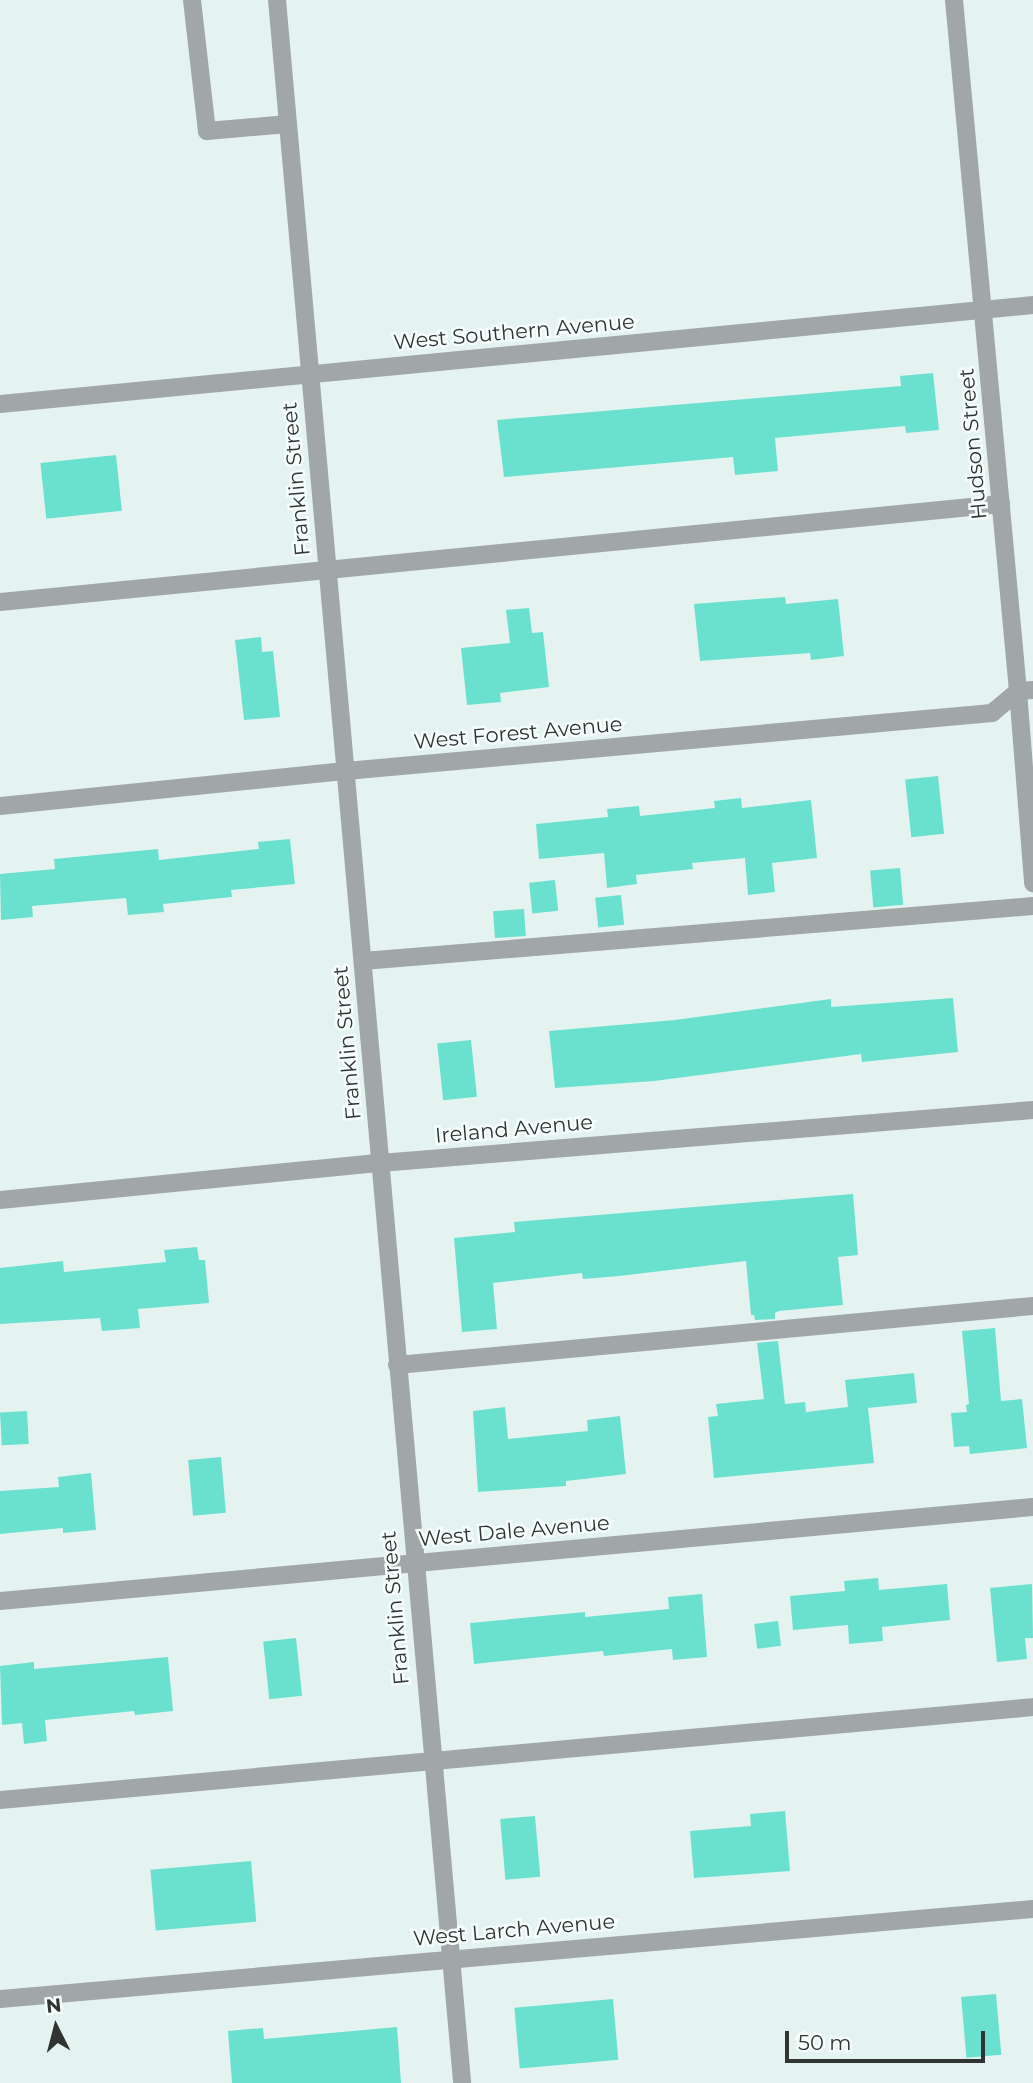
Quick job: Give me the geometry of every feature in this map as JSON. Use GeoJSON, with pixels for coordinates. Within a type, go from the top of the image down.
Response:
{"type":"FeatureCollection","features":[{"type":"Feature","properties":{"kind":"street"},"geometry":{"type":"LineString","coordinates":[[192,0],[207,131],[288,124]]}},
{"type":"Feature","properties":{"kind":"street","name":"Franklin Street"},"geometry":{"type":"LineString","coordinates":[[277,0],[414,1563],[463,2083]]}},
{"type":"Feature","properties":{"kind":"street","name":"Hudson Street"},"geometry":{"type":"LineString","coordinates":[[954,0],[1001,504],[1026,691],[1033,883]]}},
{"type":"Feature","properties":{"kind":"street","name":"West Southern Avenue"},"geometry":{"type":"LineString","coordinates":[[0,404],[1033,305]]}},
{"type":"Feature","properties":{"kind":"street"},"geometry":{"type":"LineString","coordinates":[[0,602],[1001,504]]}},
{"type":"Feature","properties":{"kind":"street","name":"West Forest Avenue"},"geometry":{"type":"LineString","coordinates":[[0,806],[346,771],[992,713],[1026,691]]}},
{"type":"Feature","properties":{"kind":"street"},"geometry":{"type":"LineString","coordinates":[[363,961],[1033,906]]}},
{"type":"Feature","properties":{"kind":"street","name":"Ireland Avenue"},"geometry":{"type":"LineString","coordinates":[[0,1200],[380,1163],[1033,1110]]}},
{"type":"Feature","properties":{"kind":"street"},"geometry":{"type":"LineString","coordinates":[[397,1365],[1033,1306]]}},
{"type":"Feature","properties":{"kind":"street","name":"West Dale Avenue"},"geometry":{"type":"LineString","coordinates":[[0,1601],[1033,1507]]}},
{"type":"Feature","properties":{"kind":"street"},"geometry":{"type":"LineString","coordinates":[[0,1800],[1033,1707]]}},
{"type":"Feature","properties":{"kind":"street","name":"West Larch Avenue"},"geometry":{"type":"LineString","coordinates":[[0,1999],[1033,1909]]}},
{"type":"Feature","properties":{"kind":"building"},"geometry":{"type":"Polygon","coordinates":[[[933,373],[939,430],[906,433],[905,426],[775,438],[778,471],[735,475],[733,457],[504,477],[497,420],[901,386],[900,376],[933,373]]]}},
{"type":"Feature","properties":{"kind":"building"},"geometry":{"type":"Polygon","coordinates":[[[116,455],[122,511],[46,519],[40,463],[116,455]]]}},
{"type":"Feature","properties":{"kind":"building"},"geometry":{"type":"Polygon","coordinates":[[[785,597],[786,604],[838,599],[844,656],[811,660],[810,653],[700,661],[694,604],[785,597]]]}},
{"type":"Feature","properties":{"kind":"building"},"geometry":{"type":"Polygon","coordinates":[[[529,608],[532,633],[543,632],[549,687],[500,693],[501,702],[467,705],[461,648],[510,643],[506,610],[529,608]]]}},
{"type":"Feature","properties":{"kind":"building"},"geometry":{"type":"Polygon","coordinates":[[[261,637],[262,652],[273,651],[280,717],[244,720],[235,640],[261,637]]]}},
{"type":"Feature","properties":{"kind":"building"},"geometry":{"type":"Polygon","coordinates":[[[938,776],[944,834],[911,837],[905,779],[938,776]]]}},
{"type":"Feature","properties":{"kind":"building"},"geometry":{"type":"Polygon","coordinates":[[[741,798],[742,808],[811,800],[817,858],[772,863],[775,892],[748,895],[745,858],[692,863],[693,869],[636,875],[637,884],[607,888],[604,853],[539,859],[536,824],[608,817],[607,809],[639,806],[640,816],[715,808],[714,801],[741,798]]]}},
{"type":"Feature","properties":{"kind":"building"},"geometry":{"type":"Polygon","coordinates":[[[290,839],[295,884],[231,890],[232,897],[163,904],[164,912],[128,915],[126,898],[32,906],[33,917],[1,920],[0,874],[55,869],[54,859],[158,849],[159,860],[259,849],[258,842],[290,839]]]}},
{"type":"Feature","properties":{"kind":"building"},"geometry":{"type":"Polygon","coordinates":[[[900,868],[903,905],[873,907],[870,871],[900,868]]]}},
{"type":"Feature","properties":{"kind":"building"},"geometry":{"type":"Polygon","coordinates":[[[555,880],[558,911],[532,914],[529,883],[555,880]]]}},
{"type":"Feature","properties":{"kind":"building"},"geometry":{"type":"Polygon","coordinates":[[[621,895],[624,925],[598,928],[595,898],[621,895]]]}},
{"type":"Feature","properties":{"kind":"building"},"geometry":{"type":"Polygon","coordinates":[[[524,909],[526,936],[495,938],[493,911],[524,909]]]}},
{"type":"Feature","properties":{"kind":"building"},"geometry":{"type":"Polygon","coordinates":[[[953,998],[958,1052],[862,1062],[861,1054],[654,1081],[555,1088],[549,1031],[675,1020],[831,999],[831,1007],[953,998]]]}},
{"type":"Feature","properties":{"kind":"building"},"geometry":{"type":"Polygon","coordinates":[[[471,1040],[477,1097],[443,1100],[437,1044],[471,1040]]]}},
{"type":"Feature","properties":{"kind":"building"},"geometry":{"type":"Polygon","coordinates":[[[853,1194],[858,1255],[838,1257],[843,1305],[779,1311],[775,1313],[775,1319],[755,1320],[754,1315],[751,1315],[746,1261],[619,1276],[583,1279],[582,1273],[493,1283],[497,1329],[462,1332],[454,1238],[515,1232],[514,1222],[853,1194]]]}},
{"type":"Feature","properties":{"kind":"building"},"geometry":{"type":"Polygon","coordinates":[[[197,1247],[199,1260],[205,1260],[209,1303],[138,1309],[140,1328],[102,1331],[100,1318],[0,1324],[0,1268],[63,1261],[64,1272],[166,1262],[164,1250],[197,1247]]]}},
{"type":"Feature","properties":{"kind":"building"},"geometry":{"type":"Polygon","coordinates":[[[995,1328],[1001,1401],[1022,1399],[1027,1448],[970,1454],[969,1446],[954,1447],[951,1413],[967,1412],[966,1405],[969,1404],[962,1331],[995,1328]]]}},
{"type":"Feature","properties":{"kind":"building"},"geometry":{"type":"Polygon","coordinates":[[[778,1341],[785,1404],[805,1402],[806,1412],[848,1407],[845,1380],[914,1373],[917,1403],[868,1408],[874,1463],[714,1478],[708,1417],[718,1416],[716,1404],[764,1399],[757,1343],[778,1341]]]}},
{"type":"Feature","properties":{"kind":"building"},"geometry":{"type":"Polygon","coordinates":[[[505,1407],[508,1439],[588,1431],[587,1420],[620,1416],[626,1474],[566,1481],[566,1486],[478,1492],[473,1411],[505,1407]]]}},
{"type":"Feature","properties":{"kind":"building"},"geometry":{"type":"Polygon","coordinates":[[[27,1411],[29,1444],[2,1445],[0,1412],[27,1411]]]}},
{"type":"Feature","properties":{"kind":"building"},"geometry":{"type":"Polygon","coordinates":[[[221,1457],[226,1513],[193,1516],[188,1460],[221,1457]]]}},
{"type":"Feature","properties":{"kind":"building"},"geometry":{"type":"Polygon","coordinates":[[[91,1473],[96,1530],[63,1533],[63,1528],[0,1534],[0,1491],[59,1487],[58,1477],[91,1473]]]}},
{"type":"Feature","properties":{"kind":"building"},"geometry":{"type":"Polygon","coordinates":[[[878,1578],[879,1590],[947,1584],[950,1620],[882,1627],[883,1641],[849,1644],[848,1625],[793,1630],[790,1596],[845,1591],[844,1581],[878,1578]]]}},
{"type":"Feature","properties":{"kind":"building"},"geometry":{"type":"Polygon","coordinates":[[[1032,1584],[1033,1638],[1025,1638],[1027,1659],[997,1662],[990,1588],[1032,1584]]]}},
{"type":"Feature","properties":{"kind":"building"},"geometry":{"type":"Polygon","coordinates":[[[702,1594],[707,1657],[673,1660],[672,1649],[604,1656],[603,1651],[474,1664],[470,1623],[585,1612],[585,1617],[669,1609],[668,1597],[702,1594]]]}},
{"type":"Feature","properties":{"kind":"building"},"geometry":{"type":"Polygon","coordinates":[[[778,1621],[781,1646],[757,1649],[754,1624],[778,1621]]]}},
{"type":"Feature","properties":{"kind":"building"},"geometry":{"type":"Polygon","coordinates":[[[296,1638],[302,1696],[269,1699],[263,1641],[296,1638]]]}},
{"type":"Feature","properties":{"kind":"building"},"geometry":{"type":"Polygon","coordinates":[[[168,1657],[173,1711],[135,1715],[134,1711],[45,1720],[47,1741],[24,1744],[22,1723],[2,1725],[0,1666],[34,1662],[34,1669],[168,1657]]]}},
{"type":"Feature","properties":{"kind":"building"},"geometry":{"type":"Polygon","coordinates":[[[785,1811],[790,1871],[694,1878],[690,1831],[751,1826],[750,1814],[785,1811]]]}},
{"type":"Feature","properties":{"kind":"building"},"geometry":{"type":"Polygon","coordinates":[[[535,1816],[540,1877],[505,1880],[500,1819],[535,1816]]]}},
{"type":"Feature","properties":{"kind":"building"},"geometry":{"type":"Polygon","coordinates":[[[251,1861],[256,1922],[156,1931],[150,1870],[251,1861]]]}},
{"type":"Feature","properties":{"kind":"building"},"geometry":{"type":"Polygon","coordinates":[[[996,1994],[1001,2055],[966,2058],[961,1997],[996,1994]]]}},
{"type":"Feature","properties":{"kind":"building"},"geometry":{"type":"Polygon","coordinates":[[[613,1999],[618,2060],[520,2068],[514,2008],[613,1999]]]}},
{"type":"Feature","properties":{"kind":"building"},"geometry":{"type":"Polygon","coordinates":[[[397,2027],[401,2083],[232,2083],[228,2031],[263,2028],[264,2039],[397,2027]]]}}]}
